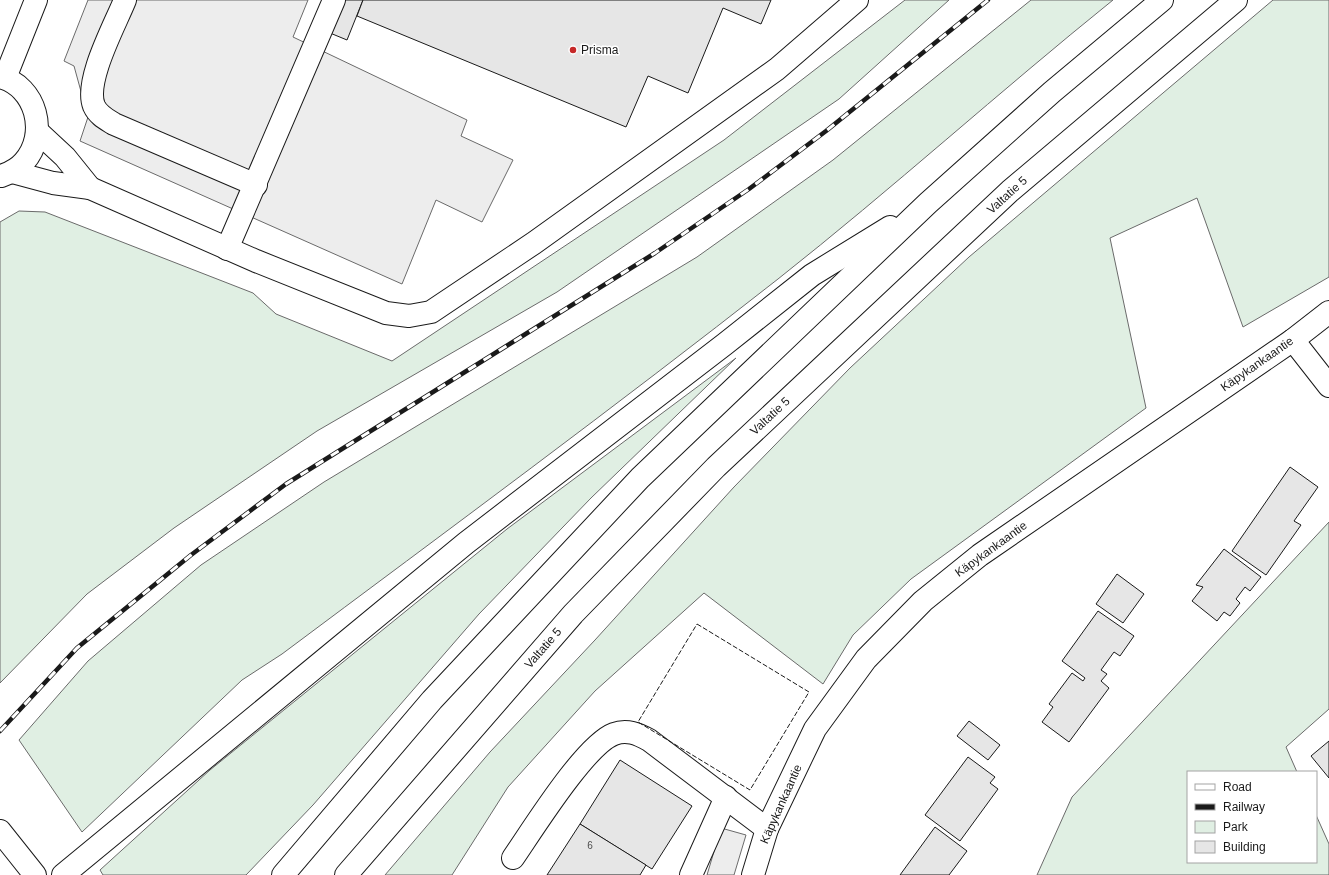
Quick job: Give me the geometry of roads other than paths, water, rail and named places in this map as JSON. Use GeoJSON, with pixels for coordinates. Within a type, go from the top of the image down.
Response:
{"type":"FeatureCollection","features":[{"type":"Feature","properties":{"kind":"main road"},"geometry":{"type":"LineString","coordinates":[[6,174],[25,161],[33,147],[37,131],[36,114],[30,99],[19,86],[2,77],[36,0]]}},
{"type":"Feature","properties":{"kind":"main road"},"geometry":{"type":"LineString","coordinates":[[125,0],[94,76],[91,92],[94,106],[101,116],[114,124],[256,185]]}},
{"type":"Feature","properties":{"kind":"main road"},"geometry":{"type":"LineString","coordinates":[[227,249],[256,185],[334,0]]}},
{"type":"Feature","properties":{"kind":"main road"},"geometry":{"type":"LineString","coordinates":[[6,174],[90,188],[227,249],[386,312],[410,316],[431,312],[534,243],[777,69],[857,0]]}},
{"type":"Feature","properties":{"kind":"main road"},"geometry":{"type":"LineString","coordinates":[[283,875],[432,700],[640,478],[928,203],[1052,92],[1162,0]]}},
{"type":"Feature","properties":{"kind":"main road","name":"Valtatie 5"},"geometry":{"type":"LineString","coordinates":[[346,875],[573,614],[716,467],[1010,191],[1236,0]]}},
{"type":"Feature","properties":{"kind":"main road"},"geometry":{"type":"LineString","coordinates":[[37,131],[65,157],[90,188]]}},
{"type":"Feature","properties":{"kind":"main road"},"geometry":{"type":"LineString","coordinates":[[63,875],[466,543],[725,344],[812,275],[928,203]]}},
{"type":"Feature","properties":{"kind":"main road","name":"Käpykankaantie"},"geometry":{"type":"LineString","coordinates":[[753,875],[767,829],[815,729],[866,660],[923,601],[980,556],[1293,340],[1329,312]]}},
{"type":"Feature","properties":{"kind":"main road"},"geometry":{"type":"LineString","coordinates":[[1293,340],[1329,386]]}},
{"type":"Feature","properties":{"kind":"main road"},"geometry":{"type":"LineString","coordinates":[[513,858],[580,764],[595,746],[615,734],[633,732],[649,740],[767,829]]}},
{"type":"Feature","properties":{"kind":"main road"},"geometry":{"type":"LineString","coordinates":[[691,875],[726,797]]}},
{"type":"Feature","properties":{"kind":"main road"},"geometry":{"type":"LineString","coordinates":[[0,831],[35,875]]}},
{"type":"Feature","properties":{"kind":"railway"},"geometry":{"type":"LineString","coordinates":[[0,731],[77,648],[191,555],[286,484],[655,253],[749,189],[826,131],[988,0]]}},
{"type":"Feature","properties":{"kind":"place","name":"Prisma"},"geometry":{"type":"Point","coordinates":[573,50]}}]}
